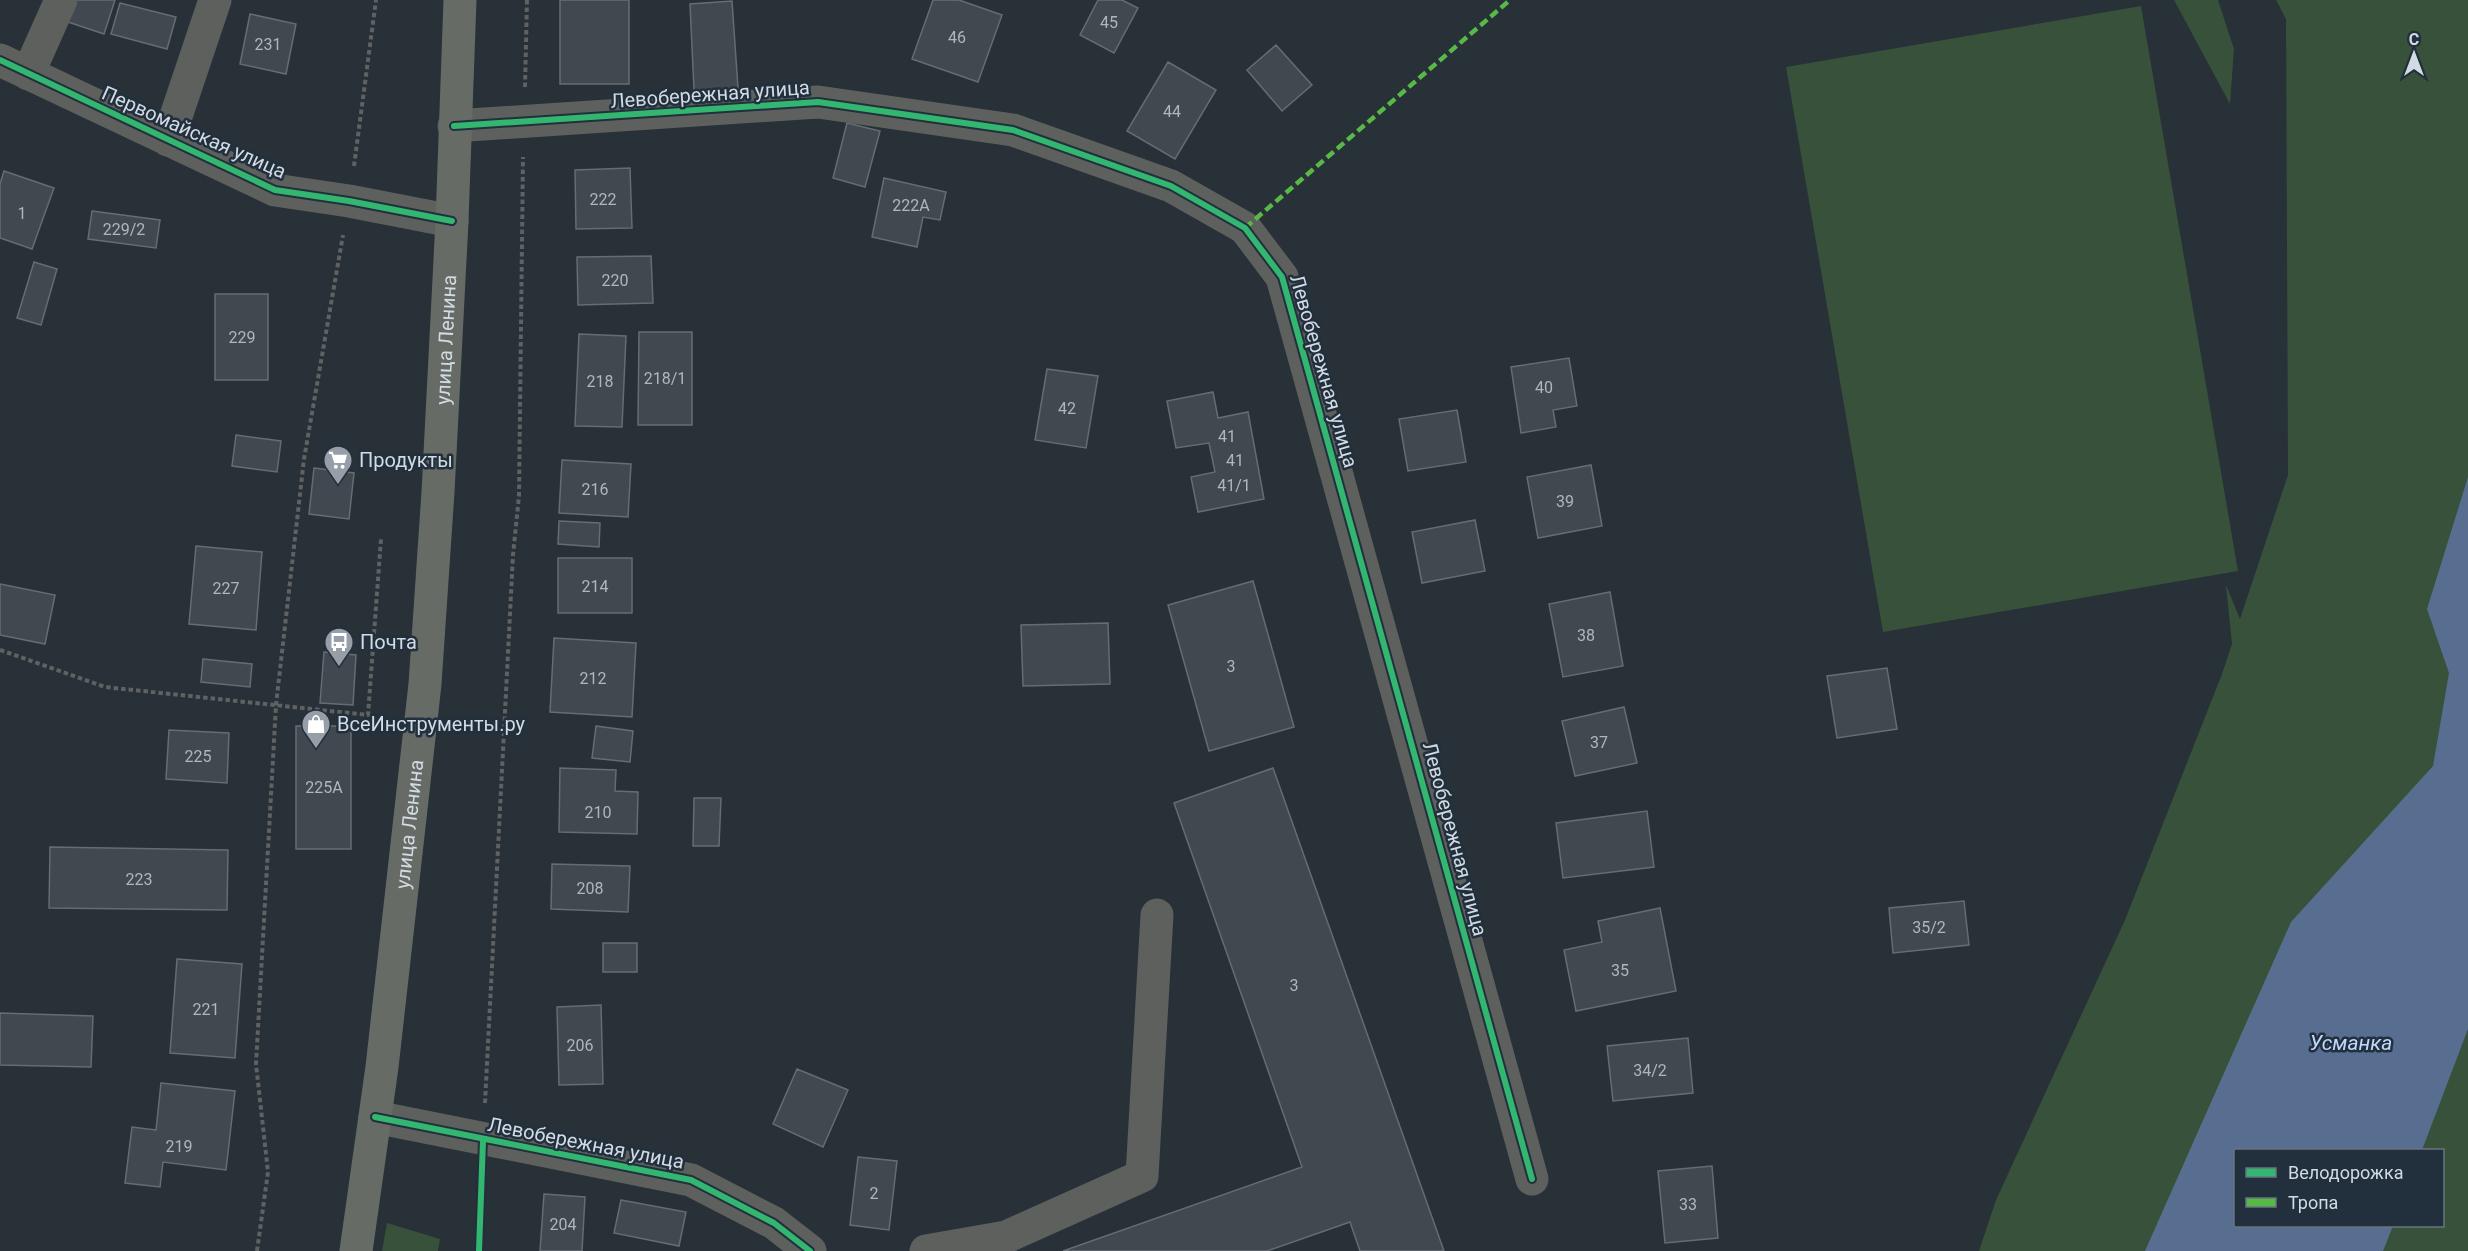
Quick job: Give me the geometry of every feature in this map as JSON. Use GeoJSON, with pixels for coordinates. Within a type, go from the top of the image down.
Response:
{"type":"FeatureCollection","features":[{"type":"Feature","properties":{"kind":"main road","name":"улица Ленина"},"geometry":{"type":"LineString","coordinates":[[356,1251],[375,1117],[425,684],[438,492],[452,221],[460,0]]}},
{"type":"Feature","properties":{"kind":"street"},"geometry":{"type":"LineString","coordinates":[[14,67],[61,0]]}},
{"type":"Feature","properties":{"kind":"street"},"geometry":{"type":"LineString","coordinates":[[168,140],[215,0]]}},
{"type":"Feature","properties":{"kind":"street","name":"Первомайская улица"},"geometry":{"type":"LineString","coordinates":[[14,67],[275,190],[349,201],[452,221]]}},
{"type":"Feature","properties":{"kind":"street","name":"Левобережная улица"},"geometry":{"type":"LineString","coordinates":[[454,126],[818,102],[1013,130],[1171,186],[1245,228],[1282,277],[1532,1179]]}},
{"type":"Feature","properties":{"kind":"street"},"geometry":{"type":"LineString","coordinates":[[926,1251],[1006,1237],[1142,1176],[1157,915]]}},
{"type":"Feature","properties":{"kind":"street","name":"Левобережная улица"},"geometry":{"type":"LineString","coordinates":[[375,1117],[691,1180],[774,1223],[810,1251]]}},
{"type":"Feature","properties":{"kind":"path"},"geometry":{"type":"LineString","coordinates":[[257,1251],[268,1172],[256,1064],[276,705],[304,459],[349,201],[376,0]]}},
{"type":"Feature","properties":{"kind":"path"},"geometry":{"type":"LineString","coordinates":[[483,1140],[513,555],[519,496],[527,0]]}},
{"type":"Feature","properties":{"kind":"path"},"geometry":{"type":"LineString","coordinates":[[0,650],[105,687],[368,715],[381,539]]}},
{"type":"Feature","properties":{"kind":"green space"},"geometry":{"type":"Polygon","coordinates":[[[2174,0],[2218,0],[2234,49],[2230,104],[2174,0]]]}},
{"type":"Feature","properties":{"kind":"green space"},"geometry":{"type":"Polygon","coordinates":[[[2276,0],[2468,0],[2468,1251],[1979,1251],[1996,1200],[2125,920],[2222,674],[2232,644],[2226,585],[2240,619],[2288,475],[2286,19],[2276,0]]]}},
{"type":"Feature","properties":{"kind":"green space"},"geometry":{"type":"Polygon","coordinates":[[[2141,6],[2238,571],[1883,632],[1786,67],[2141,6]]]}},
{"type":"Feature","properties":{"kind":"green space"},"geometry":{"type":"Polygon","coordinates":[[[387,1223],[440,1239],[438,1251],[382,1251],[387,1223]]]}},
{"type":"Feature","properties":{"kind":"water","name":"Усманка"},"geometry":{"type":"Polygon","coordinates":[[[2468,477],[2468,1029],[2422,1149],[2234,1149],[2234,1227],[2393,1227],[2383,1251],[2145,1251],[2291,922],[2433,766],[2449,673],[2427,609],[2468,477]]]}},
{"type":"Feature","properties":{"kind":"building"},"geometry":{"type":"Polygon","coordinates":[[[75,0],[115,0],[104,34],[68,22],[75,0]]]}},
{"type":"Feature","properties":{"kind":"building"},"geometry":{"type":"Polygon","coordinates":[[[560,0],[629,0],[629,84],[560,84],[560,0]]]}},
{"type":"Feature","properties":{"kind":"building"},"geometry":{"type":"Polygon","coordinates":[[[933,0],[959,0],[1002,15],[978,82],[912,59],[933,0]]]}},
{"type":"Feature","properties":{"kind":"building"},"geometry":{"type":"Polygon","coordinates":[[[1098,0],[1122,0],[1138,8],[1114,53],[1080,35],[1098,0]]]}},
{"type":"Feature","properties":{"kind":"building"},"geometry":{"type":"Polygon","coordinates":[[[732,1],[738,88],[694,90],[690,4],[732,1]]]}},
{"type":"Feature","properties":{"kind":"building"},"geometry":{"type":"Polygon","coordinates":[[[120,3],[176,17],[167,49],[111,34],[120,3]]]}},
{"type":"Feature","properties":{"kind":"building"},"geometry":{"type":"Polygon","coordinates":[[[250,14],[296,24],[286,74],[240,64],[250,14]]]}},
{"type":"Feature","properties":{"kind":"building"},"geometry":{"type":"Polygon","coordinates":[[[1276,45],[1312,85],[1282,111],[1247,70],[1276,45]]]}},
{"type":"Feature","properties":{"kind":"building"},"geometry":{"type":"Polygon","coordinates":[[[1168,62],[1216,90],[1175,159],[1127,131],[1168,62]]]}},
{"type":"Feature","properties":{"kind":"building"},"geometry":{"type":"Polygon","coordinates":[[[847,123],[880,131],[865,187],[833,178],[847,123]]]}},
{"type":"Feature","properties":{"kind":"building"},"geometry":{"type":"Polygon","coordinates":[[[630,168],[632,228],[576,229],[575,170],[630,168]]]}},
{"type":"Feature","properties":{"kind":"building"},"geometry":{"type":"Polygon","coordinates":[[[4,171],[54,188],[32,249],[0,238],[0,184],[4,171]]]}},
{"type":"Feature","properties":{"kind":"building"},"geometry":{"type":"Polygon","coordinates":[[[884,178],[946,192],[940,220],[923,217],[917,247],[872,237],[884,178]]]}},
{"type":"Feature","properties":{"kind":"building"},"geometry":{"type":"Polygon","coordinates":[[[92,211],[160,220],[156,248],[88,239],[92,211]]]}},
{"type":"Feature","properties":{"kind":"building"},"geometry":{"type":"Polygon","coordinates":[[[651,256],[653,303],[578,305],[577,257],[651,256]]]}},
{"type":"Feature","properties":{"kind":"building"},"geometry":{"type":"Polygon","coordinates":[[[34,262],[57,269],[41,325],[17,318],[34,262]]]}},
{"type":"Feature","properties":{"kind":"building"},"geometry":{"type":"Polygon","coordinates":[[[215,294],[268,294],[268,380],[215,380],[215,294]]]}},
{"type":"Feature","properties":{"kind":"building"},"geometry":{"type":"Polygon","coordinates":[[[639,332],[692,332],[692,425],[638,425],[639,332]]]}},
{"type":"Feature","properties":{"kind":"building"},"geometry":{"type":"Polygon","coordinates":[[[579,334],[626,336],[622,427],[575,426],[579,334]]]}},
{"type":"Feature","properties":{"kind":"building"},"geometry":{"type":"Polygon","coordinates":[[[1569,358],[1577,406],[1553,410],[1556,427],[1521,433],[1511,367],[1569,358]]]}},
{"type":"Feature","properties":{"kind":"building"},"geometry":{"type":"Polygon","coordinates":[[[1047,369],[1098,376],[1086,448],[1035,440],[1047,369]]]}},
{"type":"Feature","properties":{"kind":"building"},"geometry":{"type":"Polygon","coordinates":[[[1213,392],[1218,418],[1248,412],[1264,499],[1198,512],[1191,477],[1215,472],[1209,443],[1176,448],[1167,401],[1213,392]]]}},
{"type":"Feature","properties":{"kind":"building"},"geometry":{"type":"Polygon","coordinates":[[[1457,410],[1466,462],[1408,471],[1399,419],[1457,410]]]}},
{"type":"Feature","properties":{"kind":"building"},"geometry":{"type":"Polygon","coordinates":[[[236,435],[281,441],[277,472],[232,466],[236,435]]]}},
{"type":"Feature","properties":{"kind":"building"},"geometry":{"type":"Polygon","coordinates":[[[562,460],[631,464],[628,517],[559,513],[562,460]]]}},
{"type":"Feature","properties":{"kind":"building"},"geometry":{"type":"Polygon","coordinates":[[[1591,465],[1602,526],[1538,538],[1527,477],[1591,465]]]}},
{"type":"Feature","properties":{"kind":"building"},"geometry":{"type":"Polygon","coordinates":[[[314,468],[354,473],[349,519],[309,514],[314,468]]]}},
{"type":"Feature","properties":{"kind":"building"},"geometry":{"type":"Polygon","coordinates":[[[1475,520],[1485,571],[1422,583],[1412,532],[1475,520]]]}},
{"type":"Feature","properties":{"kind":"building"},"geometry":{"type":"Polygon","coordinates":[[[559,521],[600,523],[599,547],[558,544],[559,521]]]}},
{"type":"Feature","properties":{"kind":"building"},"geometry":{"type":"Polygon","coordinates":[[[196,546],[262,552],[256,630],[189,624],[196,546]]]}},
{"type":"Feature","properties":{"kind":"building"},"geometry":{"type":"Polygon","coordinates":[[[558,558],[632,558],[632,613],[558,613],[558,558]]]}},
{"type":"Feature","properties":{"kind":"building"},"geometry":{"type":"Polygon","coordinates":[[[1253,581],[1294,727],[1209,751],[1168,605],[1253,581]]]}},
{"type":"Feature","properties":{"kind":"building"},"geometry":{"type":"Polygon","coordinates":[[[0,584],[55,595],[45,644],[0,635],[0,584]]]}},
{"type":"Feature","properties":{"kind":"building"},"geometry":{"type":"Polygon","coordinates":[[[1610,592],[1623,666],[1563,677],[1549,604],[1610,592]]]}},
{"type":"Feature","properties":{"kind":"building"},"geometry":{"type":"Polygon","coordinates":[[[1108,623],[1110,684],[1023,686],[1021,625],[1108,623]]]}},
{"type":"Feature","properties":{"kind":"building"},"geometry":{"type":"Polygon","coordinates":[[[554,638],[636,643],[632,717],[550,712],[554,638]]]}},
{"type":"Feature","properties":{"kind":"building"},"geometry":{"type":"Polygon","coordinates":[[[324,652],[356,655],[353,705],[320,703],[324,652]]]}},
{"type":"Feature","properties":{"kind":"building"},"geometry":{"type":"Polygon","coordinates":[[[203,659],[252,664],[250,687],[201,682],[203,659]]]}},
{"type":"Feature","properties":{"kind":"building"},"geometry":{"type":"Polygon","coordinates":[[[1887,668],[1897,729],[1837,738],[1827,676],[1887,668]]]}},
{"type":"Feature","properties":{"kind":"building"},"geometry":{"type":"Polygon","coordinates":[[[1624,707],[1637,763],[1575,776],[1562,721],[1624,707]]]}},
{"type":"Feature","properties":{"kind":"building"},"geometry":{"type":"Polygon","coordinates":[[[296,726],[351,726],[351,849],[296,849],[296,726]]]}},
{"type":"Feature","properties":{"kind":"building"},"geometry":{"type":"Polygon","coordinates":[[[596,726],[633,731],[630,762],[592,758],[596,726]]]}},
{"type":"Feature","properties":{"kind":"building"},"geometry":{"type":"Polygon","coordinates":[[[169,730],[229,733],[227,783],[166,779],[169,730]]]}},
{"type":"Feature","properties":{"kind":"building"},"geometry":{"type":"Polygon","coordinates":[[[560,768],[616,770],[615,791],[638,792],[637,834],[559,832],[560,768]]]}},
{"type":"Feature","properties":{"kind":"building"},"geometry":{"type":"Polygon","coordinates":[[[1273,768],[1444,1251],[1360,1251],[1350,1222],[1267,1251],[1063,1251],[1302,1167],[1174,803],[1273,768]]]}},
{"type":"Feature","properties":{"kind":"building"},"geometry":{"type":"Polygon","coordinates":[[[694,798],[721,798],[719,846],[693,846],[694,798]]]}},
{"type":"Feature","properties":{"kind":"building"},"geometry":{"type":"Polygon","coordinates":[[[1647,811],[1654,867],[1563,878],[1556,823],[1647,811]]]}},
{"type":"Feature","properties":{"kind":"building"},"geometry":{"type":"Polygon","coordinates":[[[50,847],[228,850],[227,910],[49,908],[50,847]]]}},
{"type":"Feature","properties":{"kind":"building"},"geometry":{"type":"Polygon","coordinates":[[[552,864],[630,866],[628,912],[551,909],[552,864]]]}},
{"type":"Feature","properties":{"kind":"building"},"geometry":{"type":"Polygon","coordinates":[[[1964,901],[1969,945],[1893,953],[1889,908],[1964,901]]]}},
{"type":"Feature","properties":{"kind":"building"},"geometry":{"type":"Polygon","coordinates":[[[1660,908],[1676,991],[1576,1011],[1564,950],[1602,942],[1598,921],[1660,908]]]}},
{"type":"Feature","properties":{"kind":"building"},"geometry":{"type":"Polygon","coordinates":[[[603,943],[637,943],[637,972],[603,972],[603,943]]]}},
{"type":"Feature","properties":{"kind":"building"},"geometry":{"type":"Polygon","coordinates":[[[177,959],[242,964],[235,1058],[170,1053],[177,959]]]}},
{"type":"Feature","properties":{"kind":"building"},"geometry":{"type":"Polygon","coordinates":[[[601,1005],[603,1084],[559,1085],[557,1007],[601,1005]]]}},
{"type":"Feature","properties":{"kind":"building"},"geometry":{"type":"Polygon","coordinates":[[[0,1013],[93,1016],[91,1067],[0,1065],[0,1013]]]}},
{"type":"Feature","properties":{"kind":"building"},"geometry":{"type":"Polygon","coordinates":[[[1688,1038],[1693,1093],[1613,1101],[1607,1046],[1688,1038]]]}},
{"type":"Feature","properties":{"kind":"building"},"geometry":{"type":"Polygon","coordinates":[[[797,1069],[848,1090],[823,1147],[773,1124],[797,1069]]]}},
{"type":"Feature","properties":{"kind":"building"},"geometry":{"type":"Polygon","coordinates":[[[161,1083],[235,1091],[226,1170],[163,1162],[160,1187],[125,1183],[132,1127],[156,1130],[161,1083]]]}},
{"type":"Feature","properties":{"kind":"building"},"geometry":{"type":"Polygon","coordinates":[[[858,1157],[897,1161],[889,1230],[850,1225],[858,1157]]]}},
{"type":"Feature","properties":{"kind":"building"},"geometry":{"type":"Polygon","coordinates":[[[1712,1166],[1718,1238],[1665,1243],[1658,1171],[1712,1166]]]}},
{"type":"Feature","properties":{"kind":"building"},"geometry":{"type":"Polygon","coordinates":[[[544,1194],[585,1197],[582,1251],[540,1251],[544,1194]]]}},
{"type":"Feature","properties":{"kind":"building"},"geometry":{"type":"Polygon","coordinates":[[[621,1200],[686,1212],[679,1246],[614,1233],[621,1200]]]}},
{"type":"Feature","properties":{"kind":"marked path"},"geometry":{"type":"LineString","coordinates":[[1245,228],[1510,0]]}},
{"type":"Feature","properties":{"kind":"cycle path"},"geometry":{"type":"LineString","coordinates":[[0,60],[275,190],[349,201],[452,221]]}},
{"type":"Feature","properties":{"kind":"cycle path"},"geometry":{"type":"LineString","coordinates":[[454,126],[818,102],[1013,130],[1171,186],[1245,228],[1282,277],[1532,1179]]}},
{"type":"Feature","properties":{"kind":"cycle path"},"geometry":{"type":"LineString","coordinates":[[375,1117],[691,1180],[774,1223],[810,1251]]}},
{"type":"Feature","properties":{"kind":"cycle path"},"geometry":{"type":"LineString","coordinates":[[479,1251],[483,1140]]}},
{"type":"Feature","properties":{"kind":"place","name":"Продукты"},"geometry":{"type":"Point","coordinates":[338,486]}},
{"type":"Feature","properties":{"kind":"place","name":"Почта"},"geometry":{"type":"Point","coordinates":[339,668]}},
{"type":"Feature","properties":{"kind":"place","name":"ВсеИнструменты.ру"},"geometry":{"type":"Point","coordinates":[316,750]}}]}
